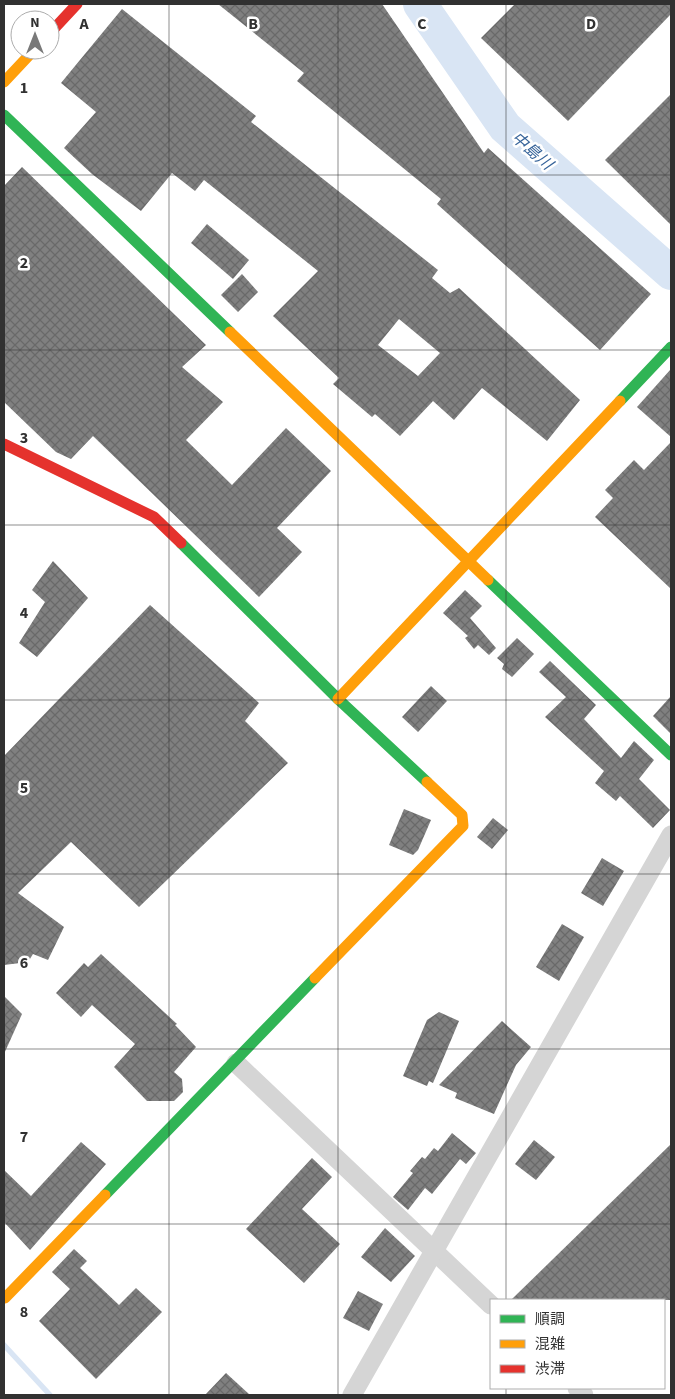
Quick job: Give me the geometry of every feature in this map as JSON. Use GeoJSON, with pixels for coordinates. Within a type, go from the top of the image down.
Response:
{"type":"FeatureCollection","features":[{"type":"Feature","properties":{"kind":"street"},"geometry":{"type":"LineString","coordinates":[[60,22],[77,4]]}},
{"type":"Feature","properties":{"kind":"street"},"geometry":{"type":"LineString","coordinates":[[4,82],[25,60]]}},
{"type":"Feature","properties":{"kind":"street"},"geometry":{"type":"LineString","coordinates":[[4,115],[469,559],[671,755]]}},
{"type":"Feature","properties":{"kind":"street"},"geometry":{"type":"LineString","coordinates":[[338,699],[671,347]]}},
{"type":"Feature","properties":{"kind":"street"},"geometry":{"type":"LineString","coordinates":[[4,444],[154,517],[338,699],[462,815],[462,826],[236,1062],[5,1298]]}},
{"type":"Feature","properties":{"kind":"street"},"geometry":{"type":"LineString","coordinates":[[352,1395],[671,835]]}},
{"type":"Feature","properties":{"kind":"street"},"geometry":{"type":"LineString","coordinates":[[236,1062],[490,1304]]}},
{"type":"Feature","properties":{"kind":"building"},"geometry":{"type":"Polygon","coordinates":[[[218,4],[382,4],[484,153],[488,148],[651,294],[600,350],[437,204],[441,199],[297,81],[304,73],[218,4]]]}},
{"type":"Feature","properties":{"kind":"building"},"geometry":{"type":"Polygon","coordinates":[[[515,4],[671,4],[671,14],[568,121],[481,38],[515,4]]]}},
{"type":"Feature","properties":{"kind":"building"},"geometry":{"type":"Polygon","coordinates":[[[122,9],[256,116],[251,122],[438,270],[432,278],[450,293],[459,288],[580,400],[547,441],[482,388],[454,420],[433,401],[400,436],[375,414],[372,417],[333,384],[339,378],[273,316],[318,271],[204,180],[195,191],[172,173],[141,211],[92,174],[64,148],[96,112],[61,83],[122,9]],[[399,319],[378,345],[418,376],[440,353],[399,319]]]}},
{"type":"Feature","properties":{"kind":"building"},"geometry":{"type":"Polygon","coordinates":[[[671,94],[671,225],[605,160],[671,94]]]}},
{"type":"Feature","properties":{"kind":"building"},"geometry":{"type":"Polygon","coordinates":[[[22,167],[206,345],[182,367],[223,402],[186,440],[232,485],[286,428],[331,471],[277,528],[302,552],[259,597],[93,436],[71,459],[56,452],[4,402],[4,186],[22,167]]]}},
{"type":"Feature","properties":{"kind":"building"},"geometry":{"type":"Polygon","coordinates":[[[207,224],[249,260],[233,279],[191,243],[207,224]]]}},
{"type":"Feature","properties":{"kind":"building"},"geometry":{"type":"Polygon","coordinates":[[[242,274],[258,292],[238,312],[221,295],[242,274]]]}},
{"type":"Feature","properties":{"kind":"building"},"geometry":{"type":"Polygon","coordinates":[[[671,369],[671,437],[637,407],[671,369]]]}},
{"type":"Feature","properties":{"kind":"building"},"geometry":{"type":"Polygon","coordinates":[[[671,442],[671,589],[595,517],[613,498],[605,490],[634,460],[644,470],[671,442]]]}},
{"type":"Feature","properties":{"kind":"building"},"geometry":{"type":"Polygon","coordinates":[[[53,561],[88,598],[37,657],[19,643],[45,602],[32,590],[53,561]]]}},
{"type":"Feature","properties":{"kind":"building"},"geometry":{"type":"Polygon","coordinates":[[[465,590],[482,606],[470,618],[496,648],[489,655],[478,645],[474,649],[465,638],[468,636],[443,613],[465,590]]]}},
{"type":"Feature","properties":{"kind":"building"},"geometry":{"type":"Polygon","coordinates":[[[150,605],[259,703],[245,721],[288,763],[139,907],[71,842],[18,893],[64,927],[48,960],[33,954],[28,962],[4,965],[4,756],[150,605]]]}},
{"type":"Feature","properties":{"kind":"building"},"geometry":{"type":"Polygon","coordinates":[[[517,638],[534,654],[512,677],[502,669],[504,664],[497,658],[517,638]]]}},
{"type":"Feature","properties":{"kind":"building"},"geometry":{"type":"Polygon","coordinates":[[[550,661],[596,705],[584,719],[621,758],[634,741],[654,760],[639,779],[670,810],[653,828],[620,796],[616,801],[595,783],[604,771],[545,717],[566,697],[539,672],[550,661]]]}},
{"type":"Feature","properties":{"kind":"building"},"geometry":{"type":"Polygon","coordinates":[[[431,686],[447,701],[418,732],[402,717],[431,686]]]}},
{"type":"Feature","properties":{"kind":"building"},"geometry":{"type":"Polygon","coordinates":[[[671,696],[671,734],[653,716],[671,696]]]}},
{"type":"Feature","properties":{"kind":"building"},"geometry":{"type":"Polygon","coordinates":[[[404,809],[431,820],[418,850],[413,855],[389,845],[404,809]]]}},
{"type":"Feature","properties":{"kind":"building"},"geometry":{"type":"Polygon","coordinates":[[[493,818],[508,830],[492,849],[477,837],[493,818]]]}},
{"type":"Feature","properties":{"kind":"building"},"geometry":{"type":"Polygon","coordinates":[[[602,858],[624,871],[603,906],[581,893],[602,858]]]}},
{"type":"Feature","properties":{"kind":"building"},"geometry":{"type":"Polygon","coordinates":[[[562,924],[584,937],[559,981],[536,967],[562,924]]]}},
{"type":"Feature","properties":{"kind":"building"},"geometry":{"type":"Polygon","coordinates":[[[101,954],[177,1024],[175,1025],[196,1047],[174,1072],[182,1079],[183,1092],[174,1101],[147,1101],[114,1067],[135,1044],[92,1005],[81,1017],[56,993],[84,963],[88,967],[101,954]]]}},
{"type":"Feature","properties":{"kind":"building"},"geometry":{"type":"Polygon","coordinates":[[[4,996],[22,1014],[4,1054],[4,996]]]}},
{"type":"Feature","properties":{"kind":"building"},"geometry":{"type":"Polygon","coordinates":[[[439,1012],[459,1021],[433,1083],[429,1081],[427,1086],[403,1076],[427,1020],[439,1012]]]}},
{"type":"Feature","properties":{"kind":"building"},"geometry":{"type":"Polygon","coordinates":[[[502,1021],[531,1047],[516,1065],[494,1114],[455,1098],[457,1093],[439,1085],[502,1021]]]}},
{"type":"Feature","properties":{"kind":"building"},"geometry":{"type":"Polygon","coordinates":[[[452,1133],[476,1153],[466,1164],[460,1159],[432,1194],[425,1188],[408,1210],[393,1197],[413,1173],[410,1171],[422,1157],[425,1159],[434,1148],[438,1151],[452,1133]]]}},
{"type":"Feature","properties":{"kind":"building"},"geometry":{"type":"Polygon","coordinates":[[[534,1140],[555,1157],[536,1180],[515,1164],[534,1140]]]}},
{"type":"Feature","properties":{"kind":"building"},"geometry":{"type":"Polygon","coordinates":[[[81,1142],[106,1164],[30,1250],[4,1222],[4,1170],[31,1196],[81,1142]]]}},
{"type":"Feature","properties":{"kind":"building"},"geometry":{"type":"Polygon","coordinates":[[[671,1144],[671,1300],[512,1299],[671,1144]]]}},
{"type":"Feature","properties":{"kind":"building"},"geometry":{"type":"Polygon","coordinates":[[[312,1158],[332,1177],[302,1209],[340,1244],[304,1283],[246,1229],[312,1158]]]}},
{"type":"Feature","properties":{"kind":"building"},"geometry":{"type":"Polygon","coordinates":[[[385,1228],[415,1256],[391,1282],[361,1257],[385,1228]]]}},
{"type":"Feature","properties":{"kind":"building"},"geometry":{"type":"Polygon","coordinates":[[[74,1249],[87,1261],[80,1268],[119,1305],[136,1288],[162,1312],[96,1379],[39,1321],[70,1289],[52,1272],[74,1249]]]}},
{"type":"Feature","properties":{"kind":"building"},"geometry":{"type":"Polygon","coordinates":[[[358,1291],[383,1304],[369,1331],[343,1318],[358,1291]]]}},
{"type":"Feature","properties":{"kind":"building"},"geometry":{"type":"Polygon","coordinates":[[[226,1373],[250,1395],[205,1395],[226,1373]]]}},
{"type":"Feature","properties":{"kind":"waterway","name":"中島川"},"geometry":{"type":"LineString","coordinates":[[420,4],[505,127],[671,273]]}},
{"type":"Feature","properties":{"kind":"waterway"},"geometry":{"type":"LineString","coordinates":[[4,1345],[50,1395]]}},
{"type":"Feature","properties":{"kind":"traffic: fast"},"geometry":{"type":"LineString","coordinates":[[4,115],[230,332]]}},
{"type":"Feature","properties":{"kind":"traffic: fast"},"geometry":{"type":"LineString","coordinates":[[620,401],[671,347]]}},
{"type":"Feature","properties":{"kind":"traffic: fast"},"geometry":{"type":"LineString","coordinates":[[181,543],[338,699],[427,782]]}},
{"type":"Feature","properties":{"kind":"traffic: fast"},"geometry":{"type":"LineString","coordinates":[[488,580],[671,755]]}},
{"type":"Feature","properties":{"kind":"traffic: fast"},"geometry":{"type":"LineString","coordinates":[[105,1195],[315,978]]}},
{"type":"Feature","properties":{"kind":"traffic: slow"},"geometry":{"type":"LineString","coordinates":[[4,82],[25,60]]}},
{"type":"Feature","properties":{"kind":"traffic: slow"},"geometry":{"type":"LineString","coordinates":[[230,332],[488,580]]}},
{"type":"Feature","properties":{"kind":"traffic: slow"},"geometry":{"type":"LineString","coordinates":[[338,699],[620,401]]}},
{"type":"Feature","properties":{"kind":"traffic: slow"},"geometry":{"type":"LineString","coordinates":[[315,978],[463,826],[462,815],[427,782]]}},
{"type":"Feature","properties":{"kind":"traffic: slow"},"geometry":{"type":"LineString","coordinates":[[5,1298],[105,1195]]}},
{"type":"Feature","properties":{"kind":"traffic: jam"},"geometry":{"type":"LineString","coordinates":[[60,22],[77,4]]}},
{"type":"Feature","properties":{"kind":"traffic: jam"},"geometry":{"type":"LineString","coordinates":[[4,444],[154,517],[181,543]]}}]}
